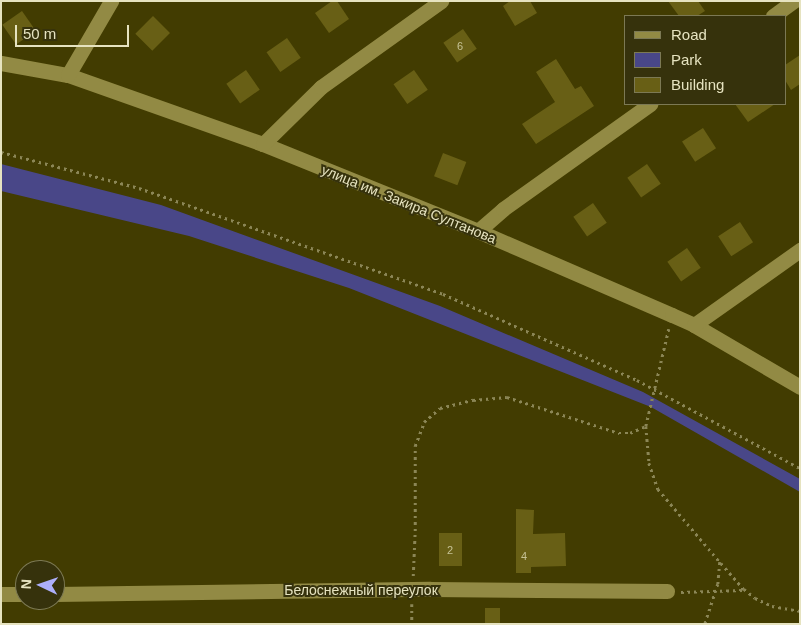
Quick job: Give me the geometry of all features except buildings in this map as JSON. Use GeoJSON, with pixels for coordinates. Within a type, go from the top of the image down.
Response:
{"type":"FeatureCollection","features":[{"type":"Feature","properties":{"kind":"street"},"geometry":{"type":"LineString","coordinates":[[68,75],[111,1]]}},
{"type":"Feature","properties":{"kind":"street"},"geometry":{"type":"LineString","coordinates":[[263,144],[321,87],[441,1]]}},
{"type":"Feature","properties":{"kind":"street"},"geometry":{"type":"LineString","coordinates":[[774,15],[794,1]]}},
{"type":"Feature","properties":{"kind":"street","name":"улица им. Закира Султанова"},"geometry":{"type":"LineString","coordinates":[[1,63],[68,75],[263,144],[478,231],[694,325],[800,387]]}},
{"type":"Feature","properties":{"kind":"street"},"geometry":{"type":"LineString","coordinates":[[478,231],[503,208],[649,105]]}},
{"type":"Feature","properties":{"kind":"street"},"geometry":{"type":"LineString","coordinates":[[694,325],[800,250]]}},
{"type":"Feature","properties":{"kind":"street","name":"Белоснежный переулок"},"geometry":{"type":"LineString","coordinates":[[65,594],[412,589],[667,591]]}},
{"type":"Feature","properties":{"kind":"street"},"geometry":{"type":"LineString","coordinates":[[1,594],[15,594]]}},
{"type":"Feature","properties":{"kind":"path"},"geometry":{"type":"LineString","coordinates":[[1,152],[139,188],[443,294],[656,390],[800,468]]}},
{"type":"Feature","properties":{"kind":"path"},"geometry":{"type":"LineString","coordinates":[[672,315],[656,390],[646,426],[649,463],[658,489],[744,590],[772,606],[800,611]]}},
{"type":"Feature","properties":{"kind":"path"},"geometry":{"type":"LineString","coordinates":[[412,624],[412,589],[416,531],[415,446],[424,422],[440,408],[473,400],[507,398],[618,433],[630,433],[646,426]]}},
{"type":"Feature","properties":{"kind":"path"},"geometry":{"type":"LineString","coordinates":[[705,624],[715,591],[720,562]]}},
{"type":"Feature","properties":{"kind":"path"},"geometry":{"type":"LineString","coordinates":[[667,591],[744,590]]}},
{"type":"Feature","properties":{"kind":"green space"},"geometry":{"type":"Polygon","coordinates":[[[1,164],[161,205],[440,306],[643,392],[800,479],[800,492],[651,407],[349,288],[189,236],[1,191],[1,164]]]}}]}
